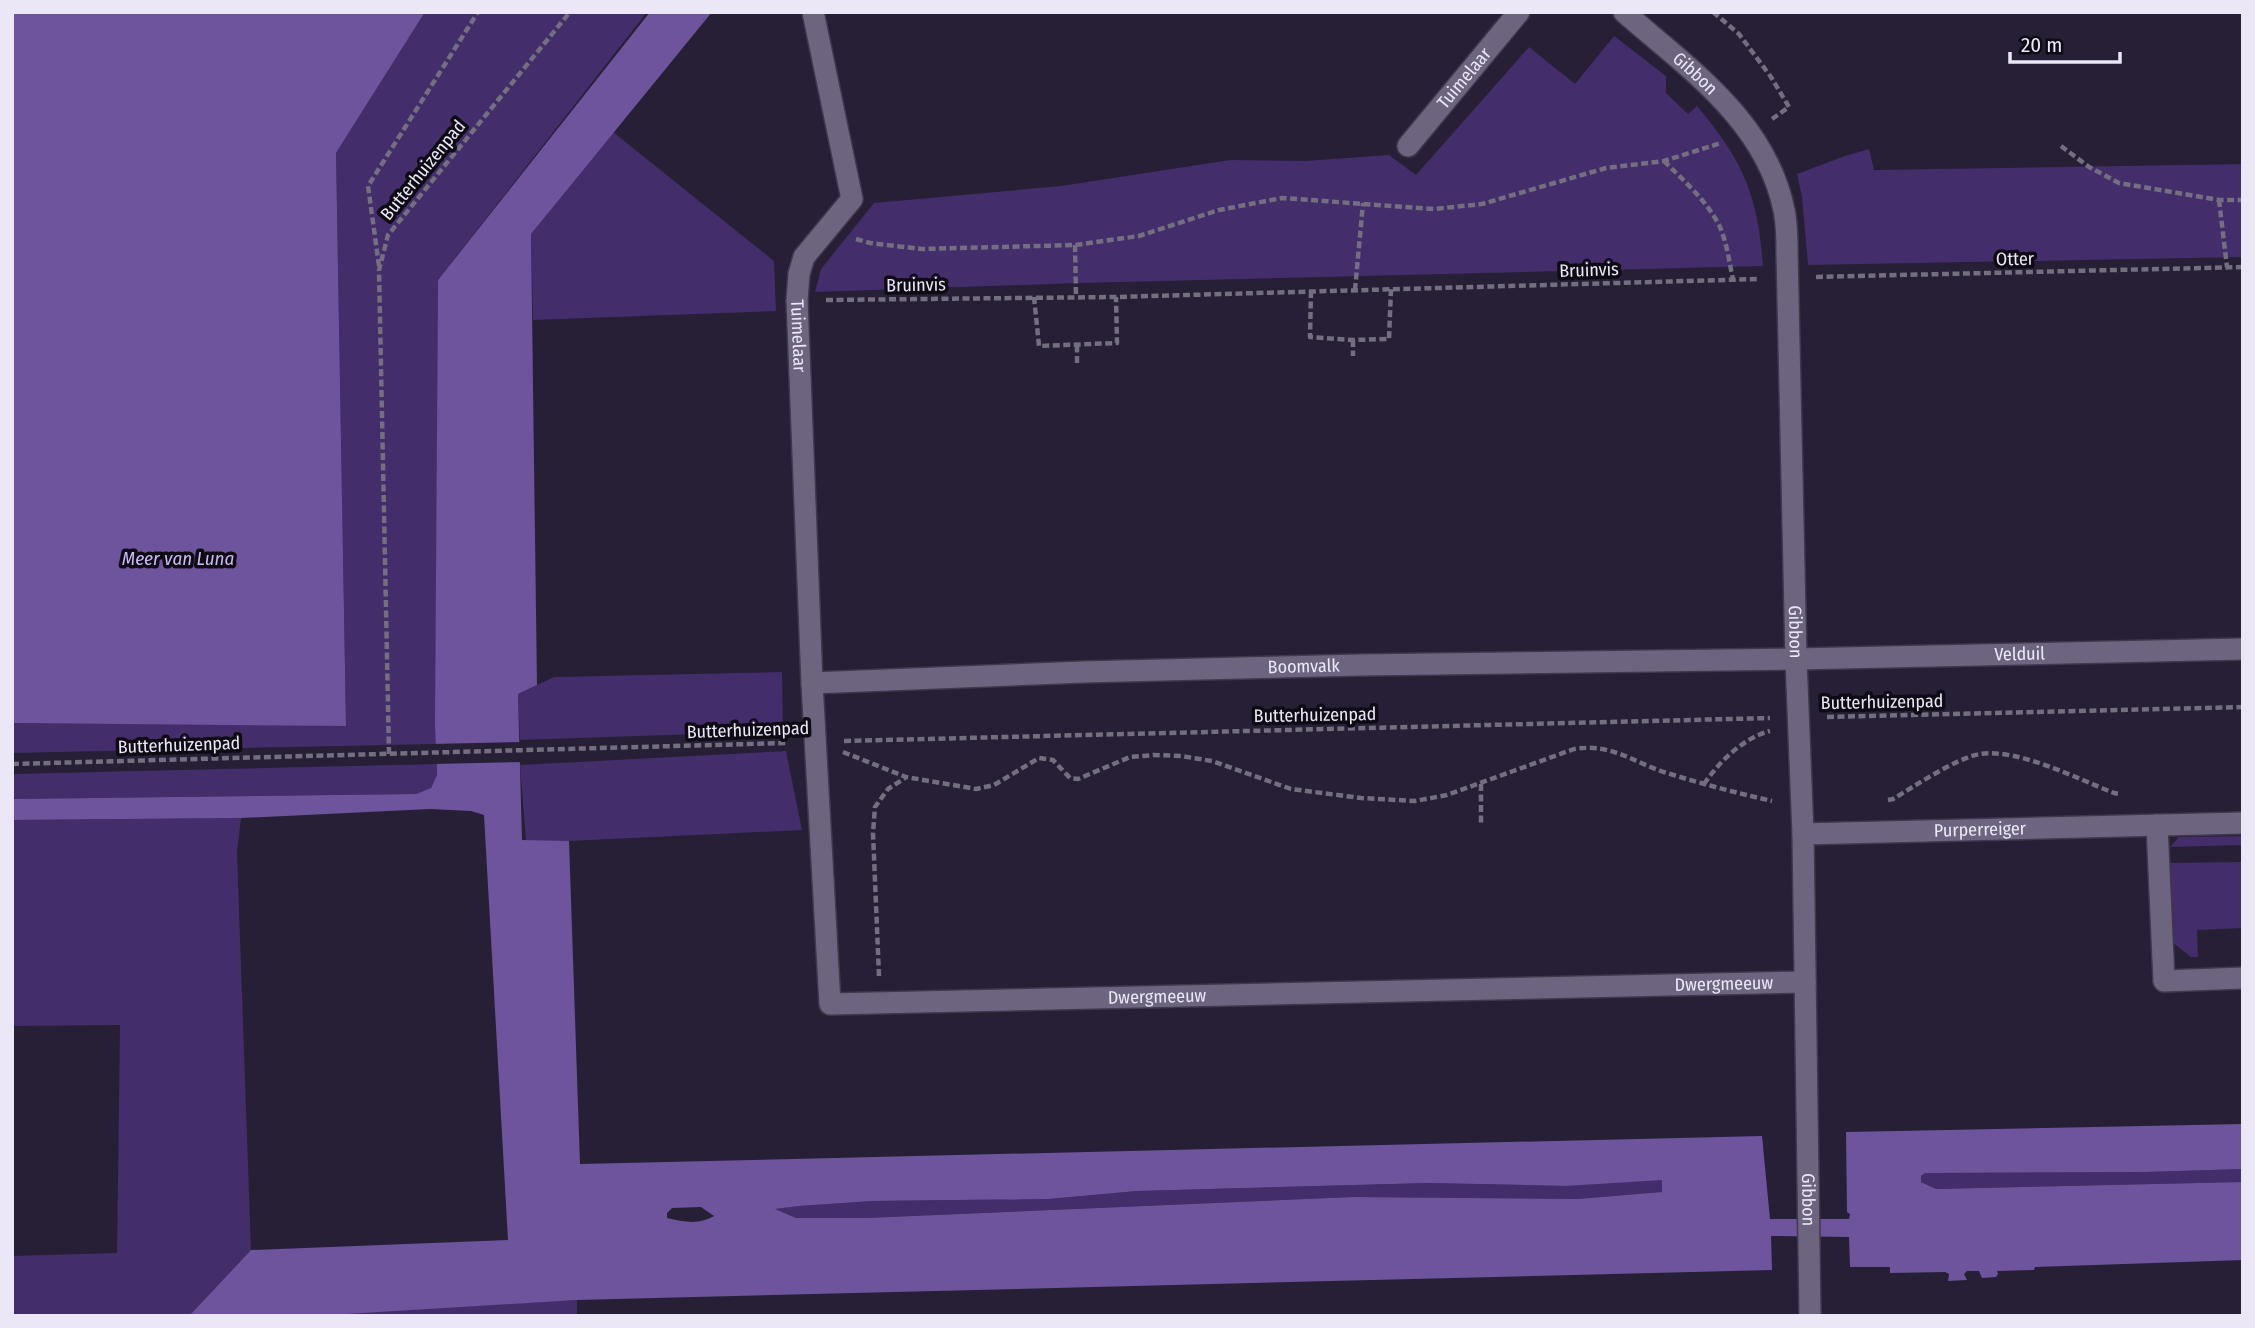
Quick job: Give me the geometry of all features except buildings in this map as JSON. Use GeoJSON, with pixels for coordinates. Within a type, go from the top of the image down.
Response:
{"type":"FeatureCollection","features":[{"type":"Feature","properties":{"kind":"street","name":"Tuimelaar"},"geometry":{"type":"LineString","coordinates":[[812,683],[797,300],[799,274],[804,257],[852,199],[814,12]]}},
{"type":"Feature","properties":{"kind":"street","name":"Tuimelaar"},"geometry":{"type":"LineString","coordinates":[[1408,146],[1519,12]]}},
{"type":"Feature","properties":{"kind":"street","name":"Gibbon"},"geometry":{"type":"LineString","coordinates":[[1624,12],[1722,98],[1751,134],[1768,162],[1784,210],[1803,834],[1811,1316]]}},
{"type":"Feature","properties":{"kind":"street","name":"Velduil"},"geometry":{"type":"LineString","coordinates":[[1796,659],[2243,649]]}},
{"type":"Feature","properties":{"kind":"street","name":"Boomvalk"},"geometry":{"type":"LineString","coordinates":[[812,683],[1360,665],[1796,659]]}},
{"type":"Feature","properties":{"kind":"street","name":"Dwergmeeuw"},"geometry":{"type":"LineString","coordinates":[[812,683],[830,1004],[1805,982]]}},
{"type":"Feature","properties":{"kind":"street","name":"Purperreiger"},"geometry":{"type":"LineString","coordinates":[[1803,834],[2243,823]]}},
{"type":"Feature","properties":{"kind":"street"},"geometry":{"type":"LineString","coordinates":[[2157,825],[2164,981],[2243,978]]}},
{"type":"Feature","properties":{"kind":"path"},"geometry":{"type":"LineString","coordinates":[[379,270],[368,186],[478,12]]}},
{"type":"Feature","properties":{"kind":"path","name":"Butterhuizenpad"},"geometry":{"type":"LineString","coordinates":[[389,754],[379,270],[388,235],[570,12]]}},
{"type":"Feature","properties":{"kind":"path"},"geometry":{"type":"LineString","coordinates":[[827,229],[870,243],[922,249],[1075,245],[1139,236],[1219,210],[1282,198],[1434,209],[1482,204],[1606,168],[1664,161],[1751,134],[1788,107],[1771,77],[1739,34],[1713,12]]}},
{"type":"Feature","properties":{"kind":"path"},"geometry":{"type":"LineString","coordinates":[[2061,146],[2089,167],[2119,183],[2219,200],[2243,200]]}},
{"type":"Feature","properties":{"kind":"path"},"geometry":{"type":"LineString","coordinates":[[1664,161],[1700,197],[1719,226],[1733,279]]}},
{"type":"Feature","properties":{"kind":"path"},"geometry":{"type":"LineString","coordinates":[[2219,200],[2227,267]]}},
{"type":"Feature","properties":{"kind":"path"},"geometry":{"type":"LineString","coordinates":[[1355,290],[1363,204]]}},
{"type":"Feature","properties":{"kind":"path"},"geometry":{"type":"LineString","coordinates":[[1075,245],[1076,297]]}},
{"type":"Feature","properties":{"kind":"path","name":"Otter"},"geometry":{"type":"LineString","coordinates":[[1787,278],[2243,267]]}},
{"type":"Feature","properties":{"kind":"path","name":"Bruinvis"},"geometry":{"type":"LineString","coordinates":[[797,300],[1116,297],[1787,278]]}},
{"type":"Feature","properties":{"kind":"path"},"geometry":{"type":"LineString","coordinates":[[1311,291],[1310,337],[1353,340],[1390,339],[1391,289]]}},
{"type":"Feature","properties":{"kind":"path"},"geometry":{"type":"LineString","coordinates":[[1034,297],[1039,346],[1117,343],[1116,297]]}},
{"type":"Feature","properties":{"kind":"path"},"geometry":{"type":"LineString","coordinates":[[1353,340],[1353,356]]}},
{"type":"Feature","properties":{"kind":"path"},"geometry":{"type":"LineString","coordinates":[[1077,344],[1077,363]]}},
{"type":"Feature","properties":{"kind":"path","name":"Butterhuizenpad"},"geometry":{"type":"LineString","coordinates":[[12,764],[816,742],[1799,724],[2243,707]]}},
{"type":"Feature","properties":{"kind":"path"},"geometry":{"type":"LineString","coordinates":[[1704,784],[1718,764],[1760,734],[1799,724]]}},
{"type":"Feature","properties":{"kind":"path"},"geometry":{"type":"LineString","coordinates":[[816,742],[906,777],[976,789],[994,785],[1039,758],[1052,760],[1070,778],[1078,779],[1130,757],[1154,755],[1212,761],[1292,789],[1361,798],[1415,801],[1447,795],[1574,749],[1593,746],[1704,784],[1782,803],[1802,803]]}},
{"type":"Feature","properties":{"kind":"path"},"geometry":{"type":"LineString","coordinates":[[1881,801],[1893,799],[1957,762],[1979,754],[2003,753],[2050,767],[2114,793],[2128,794]]}},
{"type":"Feature","properties":{"kind":"path"},"geometry":{"type":"LineString","coordinates":[[880,1003],[873,833],[875,807],[888,789],[906,777]]}},
{"type":"Feature","properties":{"kind":"path"},"geometry":{"type":"LineString","coordinates":[[1481,784],[1481,826]]}},
{"type":"Feature","properties":{"kind":"shaded area"},"geometry":{"type":"Polygon","coordinates":[[[425,12],[647,12],[438,280],[436,744],[12,753],[12,723],[346,725],[336,153],[425,12]]]}},
{"type":"Feature","properties":{"kind":"shaded area"},"geometry":{"type":"Polygon","coordinates":[[[1614,36],[1666,76],[1666,93],[1688,114],[1697,106],[1726,144],[1737,162],[1752,198],[1763,266],[815,292],[821,269],[874,203],[1061,186],[1230,160],[1305,161],[1389,155],[1416,175],[1529,47],[1575,84],[1614,36]]]}},
{"type":"Feature","properties":{"kind":"shaded area"},"geometry":{"type":"Polygon","coordinates":[[[613,132],[774,261],[776,311],[533,320],[531,234],[613,132]]]}},
{"type":"Feature","properties":{"kind":"shaded area"},"geometry":{"type":"Polygon","coordinates":[[[1869,149],[1874,170],[2243,164],[2243,257],[1808,265],[1802,197],[1797,174],[1869,149]]]}},
{"type":"Feature","properties":{"kind":"shaded area"},"geometry":{"type":"Polygon","coordinates":[[[782,672],[783,731],[520,740],[518,694],[554,677],[782,672]]]}},
{"type":"Feature","properties":{"kind":"shaded area"},"geometry":{"type":"Polygon","coordinates":[[[786,751],[802,830],[526,841],[520,765],[786,751]]]}},
{"type":"Feature","properties":{"kind":"shaded area"},"geometry":{"type":"Polygon","coordinates":[[[436,764],[437,775],[431,788],[416,794],[12,799],[12,774],[436,764]]]}},
{"type":"Feature","properties":{"kind":"shaded area"},"geometry":{"type":"Polygon","coordinates":[[[241,818],[237,852],[251,1250],[189,1316],[12,1316],[12,1256],[117,1253],[120,1025],[12,1026],[12,820],[241,818]]]}},
{"type":"Feature","properties":{"kind":"shaded area"},"geometry":{"type":"Polygon","coordinates":[[[2243,836],[2243,845],[2170,847],[2179,837],[2243,836]]]}},
{"type":"Feature","properties":{"kind":"shaded area"},"geometry":{"type":"Polygon","coordinates":[[[2243,862],[2243,928],[2197,930],[2198,957],[2191,957],[2172,942],[2168,863],[2243,862]]]}},
{"type":"Feature","properties":{"kind":"shaded area"},"geometry":{"type":"Polygon","coordinates":[[[2243,1169],[2243,1182],[1936,1189],[1921,1182],[1921,1176],[1925,1173],[2243,1169]]]}},
{"type":"Feature","properties":{"kind":"shaded area"},"geometry":{"type":"Polygon","coordinates":[[[1662,1179],[1663,1192],[1577,1199],[1353,1197],[865,1218],[796,1218],[774,1209],[873,1201],[1049,1199],[1137,1191],[1429,1183],[1566,1186],[1662,1179]]]}},
{"type":"Feature","properties":{"kind":"shaded area"},"geometry":{"type":"Polygon","coordinates":[[[577,1300],[577,1316],[313,1316],[315,1314],[577,1300]]]}},
{"type":"Feature","properties":{"kind":"water","name":"Meer van Luna"},"geometry":{"type":"Polygon","coordinates":[[[12,12],[425,12],[336,153],[346,726],[12,723],[12,12]]]}},
{"type":"Feature","properties":{"kind":"water"},"geometry":{"type":"Polygon","coordinates":[[[650,12],[712,12],[531,234],[537,685],[518,694],[522,840],[569,841],[580,1164],[1762,1136],[1770,1219],[1849,1219],[1846,1132],[2243,1124],[2243,1169],[1925,1173],[1921,1176],[1921,1182],[1936,1189],[2243,1182],[2243,1260],[2035,1267],[2034,1270],[1997,1271],[1996,1277],[1982,1278],[1979,1271],[1967,1271],[1964,1274],[1967,1280],[1948,1281],[1949,1274],[1945,1272],[1890,1273],[1890,1267],[1850,1267],[1849,1237],[1771,1236],[1772,1270],[577,1300],[313,1316],[189,1316],[251,1250],[508,1240],[484,815],[471,811],[430,809],[241,818],[12,820],[12,799],[416,794],[431,788],[437,775],[435,724],[438,280],[650,12]],[[1662,1180],[1566,1186],[1429,1183],[1137,1191],[1049,1199],[873,1201],[775,1209],[796,1218],[865,1218],[1353,1197],[1577,1199],[1662,1192],[1662,1180]],[[701,1207],[672,1208],[667,1213],[667,1218],[697,1222],[714,1216],[701,1207]]]}},
{"type":"Feature","properties":{"kind":"pier"},"geometry":{"type":"Polygon","coordinates":[[[523,742],[524,762],[433,764],[432,744],[523,742]]]}}]}
